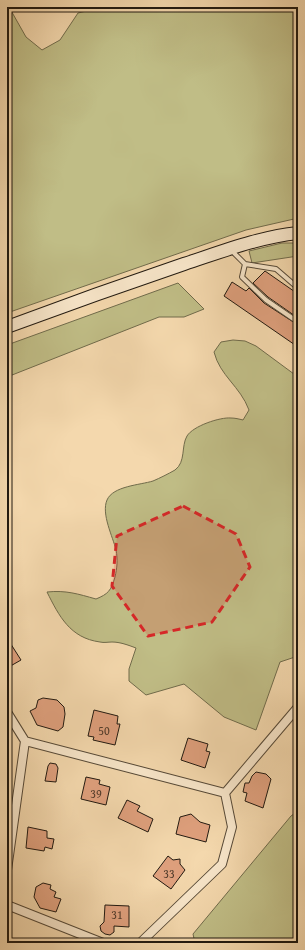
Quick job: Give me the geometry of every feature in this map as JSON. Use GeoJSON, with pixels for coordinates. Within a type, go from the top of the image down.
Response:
{"type":"FeatureCollection","features":[{"type":"Feature","properties":{"kind":"main road"},"geometry":{"type":"LineString","coordinates":[[7,327],[102,291],[231,249],[277,236],[298,233]]}},
{"type":"Feature","properties":{"kind":"street"},"geometry":{"type":"LineString","coordinates":[[224,793],[298,707]]}},
{"type":"Feature","properties":{"kind":"street"},"geometry":{"type":"LineString","coordinates":[[7,712],[25,741],[7,870]]}},
{"type":"Feature","properties":{"kind":"street"},"geometry":{"type":"LineString","coordinates":[[25,741],[224,793]]}},
{"type":"Feature","properties":{"kind":"street"},"geometry":{"type":"LineString","coordinates":[[140,943],[222,864],[232,827],[224,793]]}},
{"type":"Feature","properties":{"kind":"street"},"geometry":{"type":"LineString","coordinates":[[7,905],[103,943]]}},
{"type":"Feature","properties":{"kind":"lane"},"geometry":{"type":"LineString","coordinates":[[231,249],[245,264],[276,269],[298,288]]}},
{"type":"Feature","properties":{"kind":"lane"},"geometry":{"type":"LineString","coordinates":[[245,264],[242,277],[266,300],[298,322]]}},
{"type":"Feature","properties":{"kind":"highlighted area"},"geometry":{"type":"Polygon","coordinates":[[[183,506],[236,534],[250,567],[212,622],[148,636],[112,586],[117,536],[183,506]]]}},
{"type":"Feature","properties":{"kind":"shaded area"},"geometry":{"type":"Polygon","coordinates":[[[7,7],[9,7],[26,37],[42,50],[60,40],[78,13],[103,7],[298,7],[298,219],[246,230],[7,313],[7,51],[9,50],[7,45],[7,7]]]}},
{"type":"Feature","properties":{"kind":"shaded area"},"geometry":{"type":"Polygon","coordinates":[[[282,243],[298,243],[298,256],[252,263],[249,251],[282,243]]]}},
{"type":"Feature","properties":{"kind":"shaded area"},"geometry":{"type":"Polygon","coordinates":[[[178,283],[204,309],[184,317],[159,317],[7,377],[7,345],[178,283]]]}},
{"type":"Feature","properties":{"kind":"shaded area"},"geometry":{"type":"Polygon","coordinates":[[[233,340],[245,341],[256,346],[298,377],[298,656],[280,662],[256,730],[224,717],[184,684],[146,695],[129,681],[129,669],[136,648],[118,643],[90,640],[73,631],[61,617],[47,592],[66,592],[96,599],[106,594],[114,582],[117,564],[116,550],[105,512],[107,500],[110,495],[127,487],[153,481],[175,470],[181,463],[185,440],[190,432],[195,429],[220,419],[232,418],[243,420],[249,410],[241,394],[225,375],[214,352],[221,342],[233,340]]]}},
{"type":"Feature","properties":{"kind":"shaded area"},"geometry":{"type":"Polygon","coordinates":[[[298,811],[298,943],[195,943],[193,934],[291,816],[298,811]]]}},
{"type":"Feature","properties":{"kind":"building"},"geometry":{"type":"Polygon","coordinates":[[[265,271],[298,294],[298,318],[268,297],[253,283],[265,271]]]}},
{"type":"Feature","properties":{"kind":"building"},"geometry":{"type":"Polygon","coordinates":[[[232,282],[246,291],[249,288],[264,303],[298,325],[298,347],[224,296],[232,282]]]}},
{"type":"Feature","properties":{"kind":"building"},"geometry":{"type":"Polygon","coordinates":[[[7,638],[21,660],[7,668],[7,638]]]}},
{"type":"Feature","properties":{"kind":"building"},"geometry":{"type":"Polygon","coordinates":[[[43,698],[57,700],[64,707],[65,714],[63,727],[58,731],[37,725],[30,711],[36,708],[38,700],[43,698]]]}},
{"type":"Feature","properties":{"kind":"building"},"geometry":{"type":"Polygon","coordinates":[[[94,710],[118,716],[117,724],[120,724],[115,745],[93,740],[94,737],[88,736],[94,710]]]}},
{"type":"Feature","properties":{"kind":"building"},"geometry":{"type":"Polygon","coordinates":[[[188,738],[208,744],[206,751],[210,752],[205,768],[181,760],[188,738]]]}},
{"type":"Feature","properties":{"kind":"building"},"geometry":{"type":"Polygon","coordinates":[[[50,763],[56,764],[58,768],[56,782],[45,781],[50,763]]]}},
{"type":"Feature","properties":{"kind":"building"},"geometry":{"type":"Polygon","coordinates":[[[256,772],[266,774],[271,779],[263,808],[245,801],[247,793],[243,792],[245,783],[249,783],[252,776],[256,772]]]}},
{"type":"Feature","properties":{"kind":"building"},"geometry":{"type":"Polygon","coordinates":[[[86,777],[100,780],[99,784],[110,787],[106,805],[81,799],[86,777]]]}},
{"type":"Feature","properties":{"kind":"building"},"geometry":{"type":"Polygon","coordinates":[[[127,800],[140,806],[137,811],[153,819],[148,832],[118,818],[127,800]]]}},
{"type":"Feature","properties":{"kind":"building"},"geometry":{"type":"Polygon","coordinates":[[[191,814],[200,822],[210,825],[206,842],[176,834],[180,817],[191,814]]]}},
{"type":"Feature","properties":{"kind":"building"},"geometry":{"type":"Polygon","coordinates":[[[28,827],[47,831],[47,838],[54,839],[52,849],[45,847],[44,851],[26,848],[28,827]]]}},
{"type":"Feature","properties":{"kind":"building"},"geometry":{"type":"Polygon","coordinates":[[[168,856],[173,860],[180,859],[180,864],[185,870],[171,889],[153,876],[168,856]]]}},
{"type":"Feature","properties":{"kind":"building"},"geometry":{"type":"Polygon","coordinates":[[[43,883],[51,885],[50,889],[56,892],[54,897],[61,899],[56,912],[40,908],[34,897],[36,887],[43,883]]]}},
{"type":"Feature","properties":{"kind":"building"},"geometry":{"type":"Polygon","coordinates":[[[105,905],[129,906],[129,927],[114,926],[114,932],[110,935],[101,931],[100,926],[104,922],[105,905]]]}}]}
